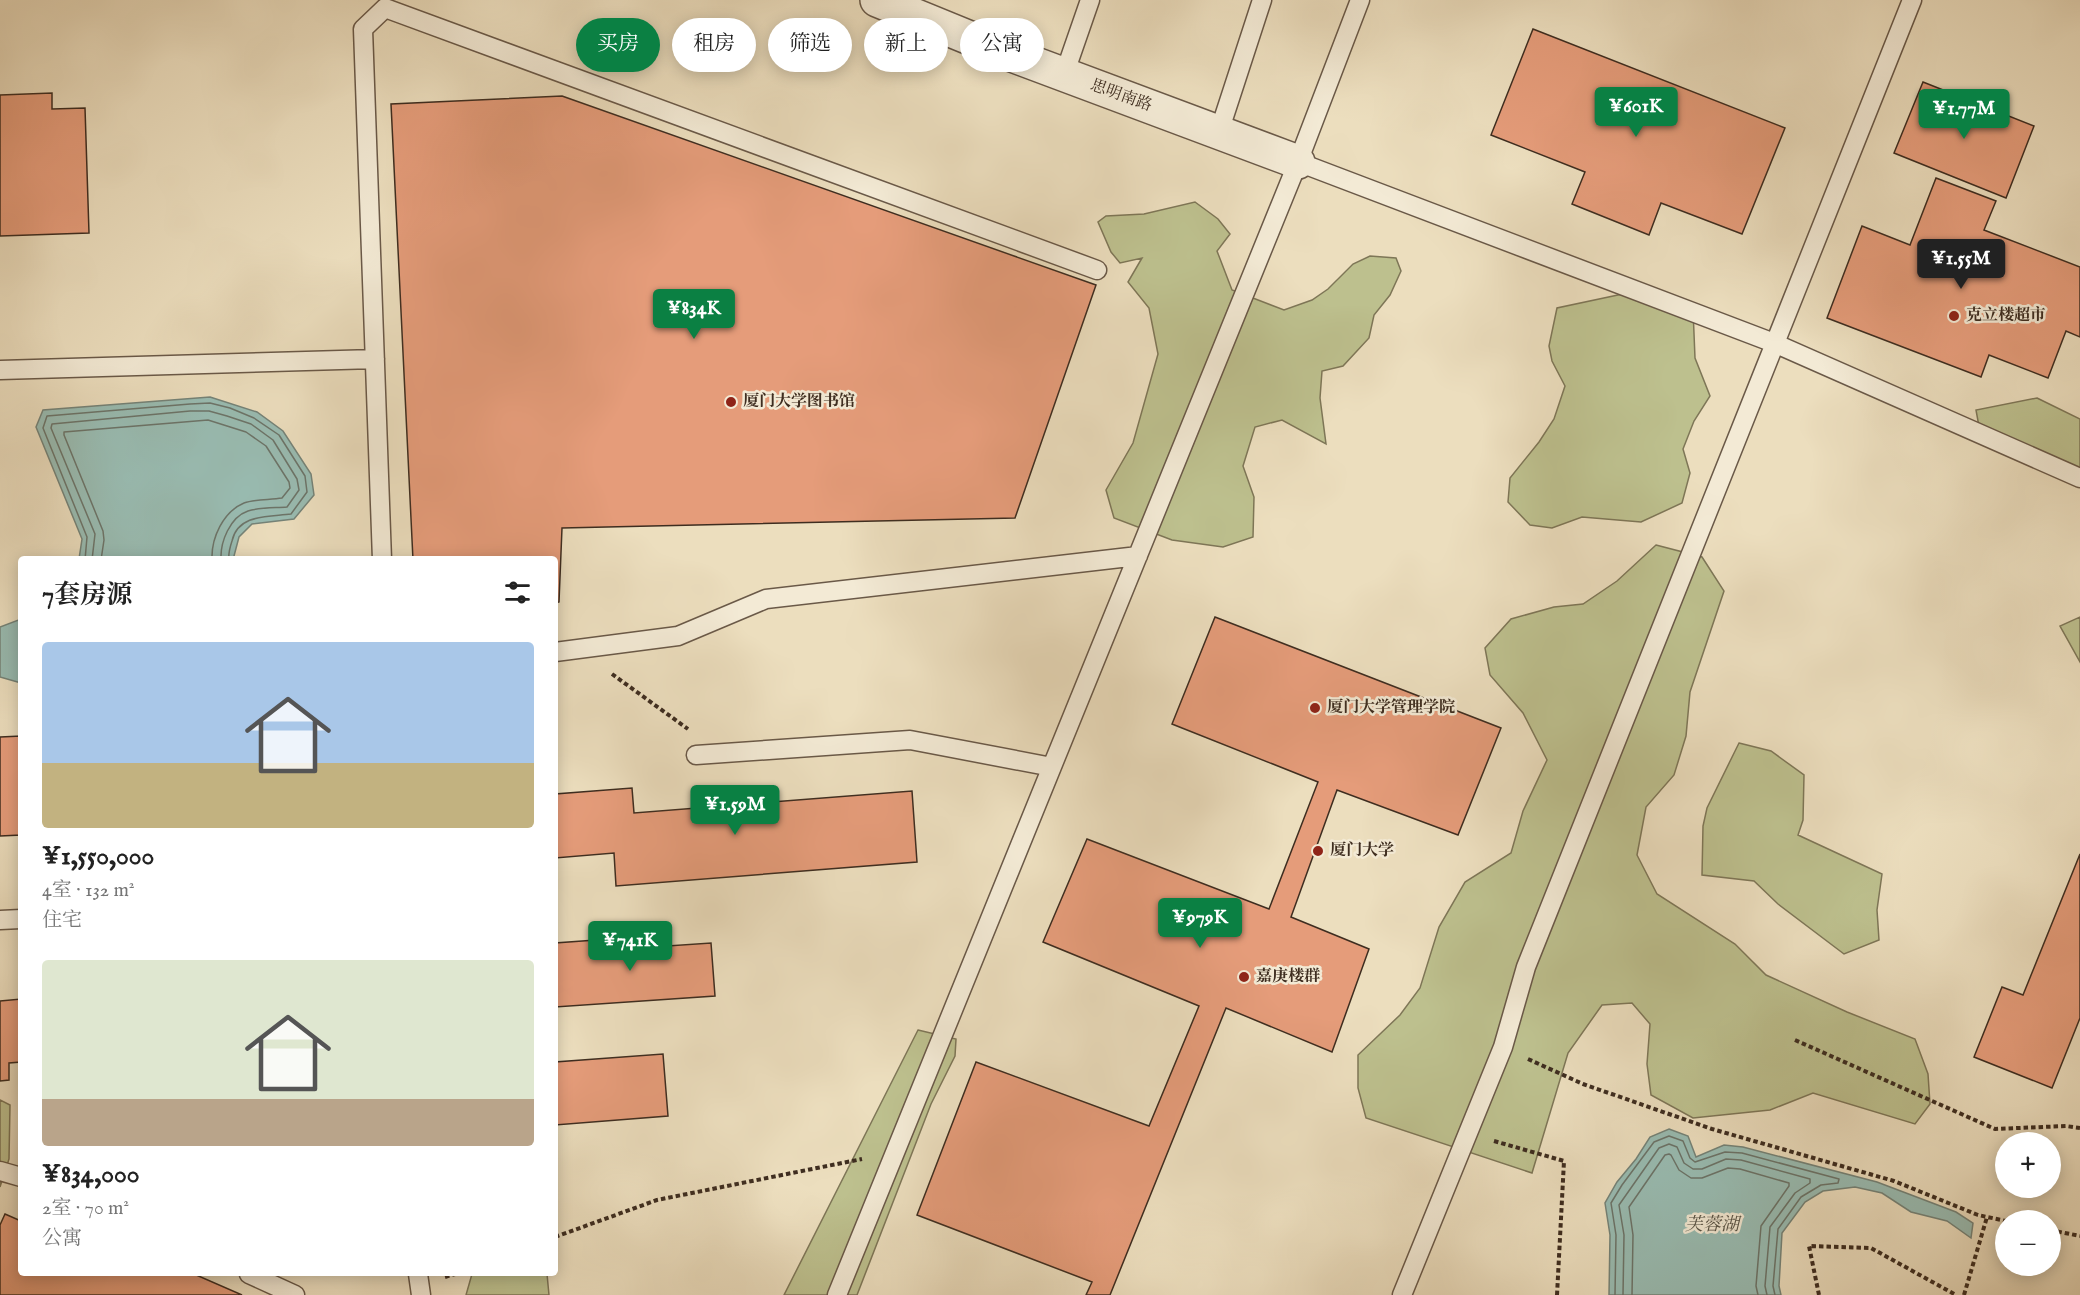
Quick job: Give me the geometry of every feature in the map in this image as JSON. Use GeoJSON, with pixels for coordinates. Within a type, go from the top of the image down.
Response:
{"type":"FeatureCollection","features":[{"type":"Feature","properties":{"kind":"street","name":"思明南路"},"geometry":{"type":"LineString","coordinates":[[877,0],[1064,75],[1298,162]]}},
{"type":"Feature","properties":{"kind":"lane"},"geometry":{"type":"LineString","coordinates":[[1064,75],[1090,0]]}},
{"type":"Feature","properties":{"kind":"lane"},"geometry":{"type":"LineString","coordinates":[[1219,132],[1262,0]]}},
{"type":"Feature","properties":{"kind":"lane"},"geometry":{"type":"LineString","coordinates":[[837,1295],[1298,162],[1360,0]]}},
{"type":"Feature","properties":{"kind":"lane"},"geometry":{"type":"LineString","coordinates":[[1402,1295],[1503,1047],[1526,967],[1912,0]]}},
{"type":"Feature","properties":{"kind":"lane"},"geometry":{"type":"LineString","coordinates":[[381,556],[363,29],[385,8],[1097,270]]}},
{"type":"Feature","properties":{"kind":"lane"},"geometry":{"type":"LineString","coordinates":[[1298,162],[1774,343],[2080,478]]}},
{"type":"Feature","properties":{"kind":"lane"},"geometry":{"type":"LineString","coordinates":[[0,370],[375,358]]}},
{"type":"Feature","properties":{"kind":"lane"},"geometry":{"type":"LineString","coordinates":[[558,652],[678,636],[766,599],[1138,556]]}},
{"type":"Feature","properties":{"kind":"lane"},"geometry":{"type":"LineString","coordinates":[[696,754],[910,740],[1052,767]]}},
{"type":"Feature","properties":{"kind":"lane"},"geometry":{"type":"LineString","coordinates":[[0,920],[18,919]]}},
{"type":"Feature","properties":{"kind":"lane"},"geometry":{"type":"LineString","coordinates":[[0,1171],[18,1176]]}},
{"type":"Feature","properties":{"kind":"lane"},"geometry":{"type":"LineString","coordinates":[[253,1276],[295,1295]]}},
{"type":"Feature","properties":{"kind":"lane"},"geometry":{"type":"LineString","coordinates":[[418,1276],[421,1295]]}},
{"type":"Feature","properties":{"kind":"path"},"geometry":{"type":"LineString","coordinates":[[577,649],[722,753]]}},
{"type":"Feature","properties":{"kind":"path"},"geometry":{"type":"LineString","coordinates":[[1795,1040],[1995,1129],[2066,1126],[2080,1128]]}},
{"type":"Feature","properties":{"kind":"path"},"geometry":{"type":"LineString","coordinates":[[1503,1047],[1583,1084],[1712,1129],[1894,1181],[1995,1219]]}},
{"type":"Feature","properties":{"kind":"path"},"geometry":{"type":"LineString","coordinates":[[1467,1134],[1564,1161],[1557,1295]]}},
{"type":"Feature","properties":{"kind":"path"},"geometry":{"type":"LineString","coordinates":[[558,1236],[657,1200],[894,1153]]}},
{"type":"Feature","properties":{"kind":"path"},"geometry":{"type":"LineString","coordinates":[[1964,1295],[1987,1217]]}},
{"type":"Feature","properties":{"kind":"path"},"geometry":{"type":"LineString","coordinates":[[2061,1232],[2080,1236]]}},
{"type":"Feature","properties":{"kind":"path"},"geometry":{"type":"LineString","coordinates":[[1819,1295],[1809,1246],[1871,1248],[1956,1295]]}},
{"type":"Feature","properties":{"kind":"green space"},"geometry":{"type":"Polygon","coordinates":[[[1195,202],[1218,219],[1230,234],[1217,251],[1232,290],[1284,310],[1312,300],[1328,289],[1353,264],[1370,256],[1396,258],[1401,271],[1390,295],[1374,315],[1369,338],[1343,366],[1322,371],[1320,398],[1326,444],[1282,420],[1255,427],[1243,466],[1254,497],[1253,537],[1223,547],[1172,540],[1114,518],[1106,490],[1133,443],[1158,354],[1149,308],[1128,282],[1142,258],[1120,263],[1111,252],[1098,222],[1106,216],[1144,214],[1195,202]]]}},
{"type":"Feature","properties":{"kind":"green space"},"geometry":{"type":"Polygon","coordinates":[[[1646,289],[1693,309],[1695,358],[1710,396],[1694,421],[1683,449],[1690,473],[1682,503],[1641,522],[1582,517],[1552,528],[1530,525],[1508,502],[1510,478],[1554,419],[1565,386],[1552,361],[1549,346],[1557,308],[1646,289]]]}},
{"type":"Feature","properties":{"kind":"green space"},"geometry":{"type":"Polygon","coordinates":[[[2037,398],[2080,419],[2080,471],[1980,432],[1976,410],[2037,398]]]}},
{"type":"Feature","properties":{"kind":"green space"},"geometry":{"type":"Polygon","coordinates":[[[1656,545],[1702,557],[1724,591],[1690,692],[1686,736],[1674,775],[1646,807],[1637,855],[1657,894],[1735,944],[1766,975],[1847,1012],[1915,1039],[1928,1074],[1930,1104],[1915,1124],[1813,1093],[1770,1110],[1693,1118],[1651,1095],[1647,1064],[1650,1024],[1632,1003],[1602,1005],[1568,1053],[1532,1173],[1366,1118],[1358,1088],[1358,1055],[1400,1015],[1420,988],[1439,927],[1465,882],[1511,853],[1523,811],[1547,760],[1523,713],[1490,675],[1485,648],[1511,619],[1554,607],[1583,604],[1617,581],[1656,545]]]}},
{"type":"Feature","properties":{"kind":"green space"},"geometry":{"type":"Polygon","coordinates":[[[2080,617],[2080,662],[2060,626],[2080,617]]]}},
{"type":"Feature","properties":{"kind":"green space"},"geometry":{"type":"Polygon","coordinates":[[[1739,743],[1771,751],[1804,775],[1803,820],[1798,835],[1882,874],[1877,910],[1879,940],[1844,954],[1778,904],[1754,881],[1702,875],[1703,826],[1707,808],[1739,743]]]}},
{"type":"Feature","properties":{"kind":"green space"},"geometry":{"type":"Polygon","coordinates":[[[918,1030],[956,1039],[955,1056],[931,1104],[857,1295],[784,1295],[918,1030]]]}},
{"type":"Feature","properties":{"kind":"green space"},"geometry":{"type":"Polygon","coordinates":[[[0,1100],[10,1105],[9,1159],[0,1187],[0,1100]]]}},
{"type":"Feature","properties":{"kind":"green space"},"geometry":{"type":"Polygon","coordinates":[[[471,1276],[547,1276],[549,1295],[466,1295],[471,1276]]]}},
{"type":"Feature","properties":{"kind":"water"},"geometry":{"type":"Polygon","coordinates":[[[210,397],[257,412],[283,431],[311,474],[314,495],[294,519],[252,524],[239,537],[234,556],[79,556],[82,539],[36,427],[43,410],[210,397]]]}},
{"type":"Feature","properties":{"kind":"water"},"geometry":{"type":"Polygon","coordinates":[[[18,620],[18,682],[0,677],[0,627],[18,620]]]}},
{"type":"Feature","properties":{"kind":"water","name":"芙蓉湖"},"geometry":{"type":"Polygon","coordinates":[[[1669,1129],[1688,1136],[1696,1157],[1724,1145],[1743,1147],[1877,1182],[1956,1212],[1973,1223],[1971,1238],[1947,1221],[1911,1212],[1882,1193],[1855,1187],[1823,1191],[1805,1202],[1782,1233],[1779,1286],[1781,1295],[1609,1295],[1610,1235],[1605,1203],[1617,1182],[1650,1137],[1669,1129]]]}},
{"type":"Feature","properties":{"kind":"building"},"geometry":{"type":"Polygon","coordinates":[[[1533,29],[1785,128],[1742,234],[1661,203],[1649,235],[1572,204],[1585,172],[1491,135],[1533,29]]]}},
{"type":"Feature","properties":{"kind":"building"},"geometry":{"type":"Polygon","coordinates":[[[1923,82],[2034,126],[2006,198],[1894,153],[1923,82]]]}},
{"type":"Feature","properties":{"kind":"building"},"geometry":{"type":"Polygon","coordinates":[[[52,93],[52,109],[85,108],[89,233],[0,236],[0,95],[52,93]]]}},
{"type":"Feature","properties":{"kind":"building","name":"厦门大学图书馆"},"geometry":{"type":"Polygon","coordinates":[[[562,96],[1096,285],[1015,518],[562,528],[558,602],[558,556],[413,556],[391,104],[562,96]]]}},
{"type":"Feature","properties":{"kind":"building"},"geometry":{"type":"Polygon","coordinates":[[[1936,178],[1996,201],[1984,230],[2080,267],[2080,337],[2066,331],[2048,378],[1989,355],[1981,377],[1827,318],[1862,226],[1910,245],[1936,178]]]}},
{"type":"Feature","properties":{"kind":"building","name":"嘉庚楼群"},"geometry":{"type":"Polygon","coordinates":[[[1215,617],[1501,728],[1458,835],[1337,790],[1291,917],[1369,949],[1332,1052],[1226,1008],[1110,1295],[1086,1295],[1092,1282],[917,1215],[976,1062],[1149,1126],[1199,1006],[1043,942],[1087,839],[1269,909],[1318,782],[1172,724],[1215,617]]]}},
{"type":"Feature","properties":{"kind":"building"},"geometry":{"type":"Polygon","coordinates":[[[18,736],[18,835],[0,836],[0,737],[18,736]]]}},
{"type":"Feature","properties":{"kind":"building"},"geometry":{"type":"Polygon","coordinates":[[[632,788],[634,813],[912,791],[917,862],[616,886],[614,853],[558,858],[558,794],[632,788]]]}},
{"type":"Feature","properties":{"kind":"building"},"geometry":{"type":"Polygon","coordinates":[[[2080,854],[2080,1018],[2052,1088],[1974,1057],[2002,987],[2023,995],[2080,854]]]}},
{"type":"Feature","properties":{"kind":"building"},"geometry":{"type":"Polygon","coordinates":[[[637,937],[638,948],[711,943],[715,996],[558,1007],[558,943],[637,937]]]}},
{"type":"Feature","properties":{"kind":"building"},"geometry":{"type":"Polygon","coordinates":[[[18,999],[18,1062],[9,1063],[9,1080],[0,1081],[0,1001],[18,999]]]}},
{"type":"Feature","properties":{"kind":"building"},"geometry":{"type":"Polygon","coordinates":[[[663,1054],[668,1116],[558,1125],[558,1062],[663,1054]]]}},
{"type":"Feature","properties":{"kind":"building"},"geometry":{"type":"Polygon","coordinates":[[[5,1214],[18,1220],[18,1276],[199,1276],[242,1295],[0,1295],[0,1225],[5,1214]]]}},
{"type":"Feature","properties":{"kind":"place","name":"克立楼超市"},"geometry":{"type":"Point","coordinates":[1954,316]}},
{"type":"Feature","properties":{"kind":"place","name":"厦门大学图书馆"},"geometry":{"type":"Point","coordinates":[731,402]}},
{"type":"Feature","properties":{"kind":"place","name":"厦门大学管理学院"},"geometry":{"type":"Point","coordinates":[1315,708]}},
{"type":"Feature","properties":{"kind":"place","name":"厦门大学"},"geometry":{"type":"Point","coordinates":[1318,851]}},
{"type":"Feature","properties":{"kind":"place","name":"嘉庚楼群"},"geometry":{"type":"Point","coordinates":[1244,977]}}]}
